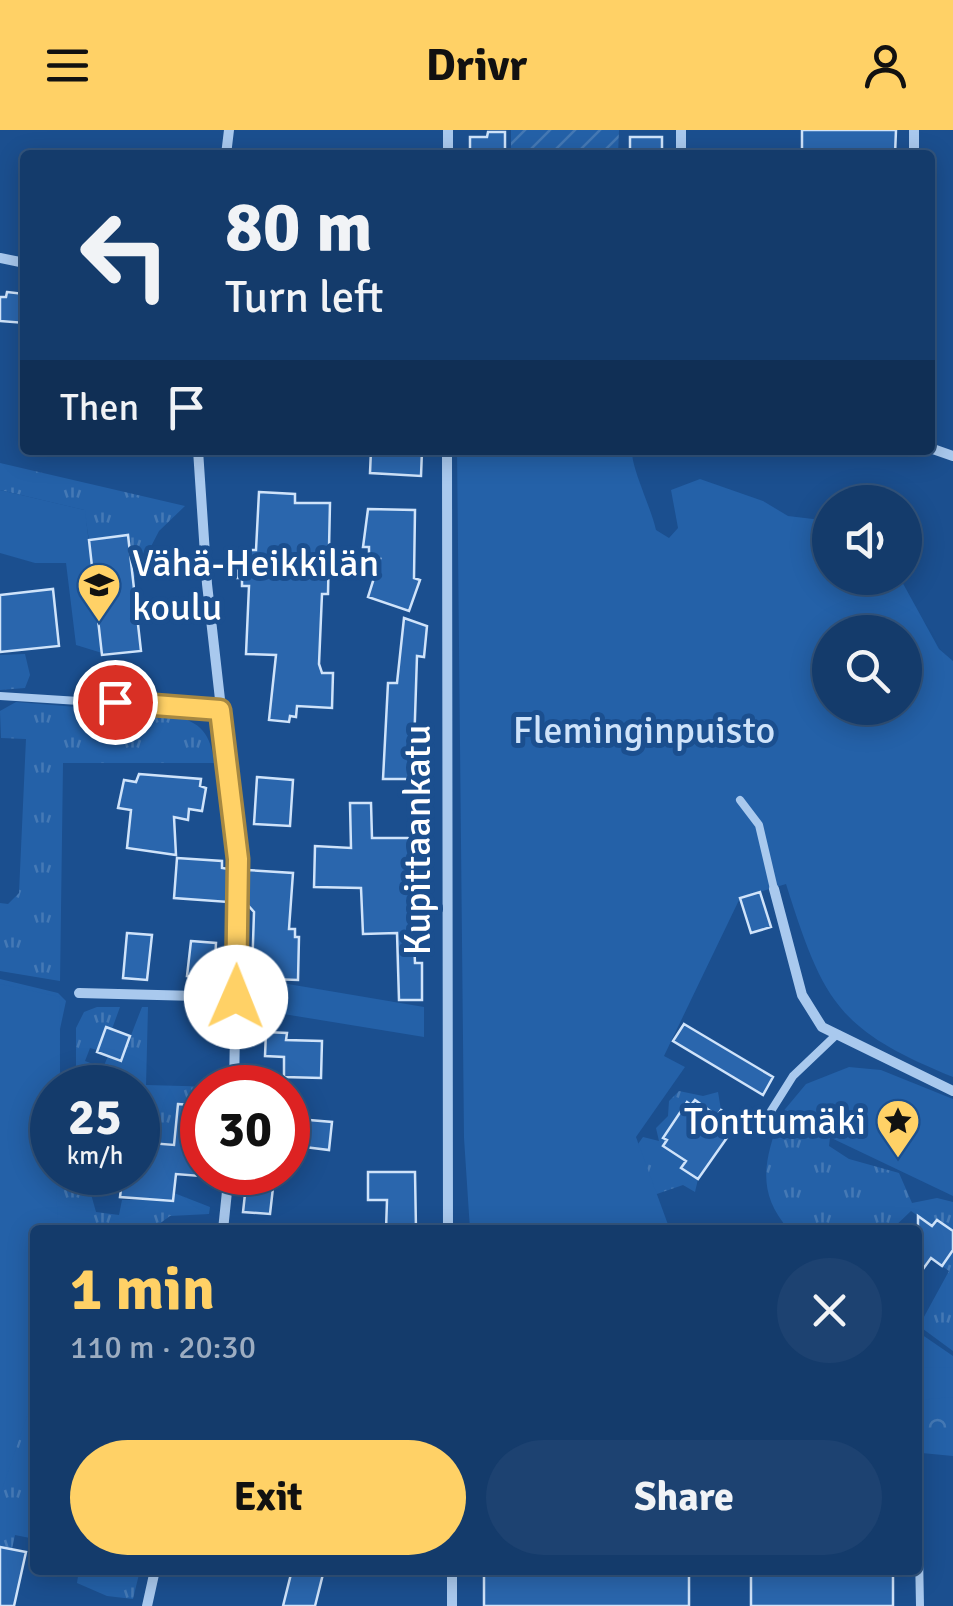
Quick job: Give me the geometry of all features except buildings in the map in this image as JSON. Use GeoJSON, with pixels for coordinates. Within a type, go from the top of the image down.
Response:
{"type":"FeatureCollection","features":[{"type":"Feature","properties":{"kind":"street"},"geometry":{"type":"LineString","coordinates":[[198,455],[220,710],[238,859],[235,1065]]}},
{"type":"Feature","properties":{"kind":"street","name":"Kupittaankatu"},"geometry":{"type":"LineString","coordinates":[[447,455],[448,1225]]}},
{"type":"Feature","properties":{"kind":"street"},"geometry":{"type":"LineString","coordinates":[[774,889],[808,1010],[835,1036],[953,1091]]}},
{"type":"Feature","properties":{"kind":"street"},"geometry":{"type":"LineString","coordinates":[[79,993],[236,997]]}},
{"type":"Feature","properties":{"kind":"street"},"geometry":{"type":"LineString","coordinates":[[224,1225],[227,1195]]}},
{"type":"Feature","properties":{"kind":"street"},"geometry":{"type":"LineString","coordinates":[[147,1606],[153,1575]]}},
{"type":"Feature","properties":{"kind":"street"},"geometry":{"type":"LineString","coordinates":[[452,1575],[452,1606]]}},
{"type":"Feature","properties":{"kind":"lane"},"geometry":{"type":"LineString","coordinates":[[0,696],[220,710]]}},
{"type":"Feature","properties":{"kind":"lane"},"geometry":{"type":"LineString","coordinates":[[740,800],[760,825],[774,889]]}},
{"type":"Feature","properties":{"kind":"lane"},"geometry":{"type":"LineString","coordinates":[[771,1111],[793,1076],[835,1036]]}},
{"type":"Feature","properties":{"kind":"lane"},"geometry":{"type":"LineString","coordinates":[[919,1575],[920,1606]]}},
{"type":"Feature","properties":{"kind":"green space"},"geometry":{"type":"Polygon","coordinates":[[[511,130],[619,130],[618,150],[511,149],[511,130]]]}},
{"type":"Feature","properties":{"kind":"green space","name":"Fleminginpuisto"},"geometry":{"type":"Polygon","coordinates":[[[457,455],[633,455],[656,530],[669,538],[678,528],[671,490],[700,479],[763,501],[788,516],[812,519],[812,595],[909,595],[920,615],[812,615],[812,725],[922,725],[922,618],[939,649],[953,661],[953,1077],[883,1043],[840,1007],[811,957],[786,884],[740,898],[664,1056],[685,1067],[636,1137],[668,1225],[470,1225],[464,1138],[457,455]]]}},
{"type":"Feature","properties":{"kind":"green space"},"geometry":{"type":"Polygon","coordinates":[[[0,463],[185,506],[159,531],[133,581],[128,535],[89,540],[84,510],[0,490],[0,463]]]}},
{"type":"Feature","properties":{"kind":"green space"},"geometry":{"type":"Polygon","coordinates":[[[0,490],[85,510],[102,653],[76,645],[66,563],[35,563],[0,553],[0,490]]]}},
{"type":"Feature","properties":{"kind":"green space"},"geometry":{"type":"Polygon","coordinates":[[[25,654],[30,675],[25,688],[0,690],[0,655],[25,654]]]}},
{"type":"Feature","properties":{"kind":"green space"},"geometry":{"type":"Polygon","coordinates":[[[16,702],[172,715],[203,731],[213,753],[214,763],[63,763],[60,981],[0,971],[0,903],[8,904],[19,893],[26,739],[1,738],[0,711],[16,702]]]}},
{"type":"Feature","properties":{"kind":"green space"},"geometry":{"type":"Polygon","coordinates":[[[253,978],[424,1007],[424,1037],[253,1009],[253,978]]]}},
{"type":"Feature","properties":{"kind":"green space"},"geometry":{"type":"Polygon","coordinates":[[[0,979],[58,993],[66,1001],[60,1029],[60,1065],[30,1065],[30,1195],[91,1195],[96,1212],[119,1215],[122,1200],[156,1200],[160,1191],[210,1207],[209,1214],[170,1216],[158,1225],[30,1225],[30,1538],[15,1535],[12,1549],[2,1547],[0,1552],[0,979]]]}},
{"type":"Feature","properties":{"kind":"green space"},"geometry":{"type":"Polygon","coordinates":[[[0,984],[60,997],[59,1065],[30,1065],[30,1195],[57,1195],[58,1225],[30,1225],[30,1408],[0,1495],[0,984]]]}},
{"type":"Feature","properties":{"kind":"green space"},"geometry":{"type":"Polygon","coordinates":[[[97,1007],[120,1007],[112,1029],[106,1027],[97,1050],[90,1048],[85,1061],[95,1065],[76,1065],[76,1028],[84,1012],[97,1007]]]}},
{"type":"Feature","properties":{"kind":"green space"},"geometry":{"type":"Polygon","coordinates":[[[142,1007],[148,1007],[147,1065],[104,1065],[108,1056],[121,1061],[142,1007]]]}},
{"type":"Feature","properties":{"kind":"green space"},"geometry":{"type":"Polygon","coordinates":[[[849,1067],[881,1070],[953,1099],[953,1196],[781,1114],[806,1084],[849,1067]]]}},
{"type":"Feature","properties":{"kind":"green space"},"geometry":{"type":"Polygon","coordinates":[[[160,1085],[180,1086],[174,1145],[160,1156],[160,1085]]]}},
{"type":"Feature","properties":{"kind":"green space"},"geometry":{"type":"Polygon","coordinates":[[[679,1091],[703,1096],[718,1092],[721,1110],[717,1116],[695,1100],[691,1105],[687,1103],[663,1137],[667,1140],[663,1146],[686,1161],[682,1168],[698,1179],[695,1192],[683,1185],[651,1196],[638,1144],[643,1137],[659,1141],[656,1128],[668,1116],[669,1101],[679,1091]]]}},
{"type":"Feature","properties":{"kind":"green space"},"geometry":{"type":"Polygon","coordinates":[[[781,1114],[830,1137],[829,1146],[849,1159],[899,1173],[912,1203],[937,1198],[953,1202],[953,1231],[937,1220],[932,1226],[911,1211],[896,1225],[785,1225],[767,1188],[771,1146],[781,1114]]]}},
{"type":"Feature","properties":{"kind":"green space"},"geometry":{"type":"Polygon","coordinates":[[[953,1250],[953,1351],[922,1328],[922,1320],[949,1271],[942,1266],[953,1250]]]}},
{"type":"Feature","properties":{"kind":"green space"},"geometry":{"type":"Polygon","coordinates":[[[922,1335],[953,1356],[953,1456],[922,1453],[922,1335]]]}},
{"type":"Feature","properties":{"kind":"green space"},"geometry":{"type":"Polygon","coordinates":[[[922,1367],[953,1368],[953,1397],[922,1400],[922,1367]]]}},
{"type":"Feature","properties":{"kind":"green space"},"geometry":{"type":"Polygon","coordinates":[[[78,1575],[139,1575],[133,1599],[107,1596],[77,1583],[78,1575]]]}},
{"type":"Feature","properties":{"kind":"place","name":"Vähä-Heikkilän koulu"},"geometry":{"type":"Point","coordinates":[99,623]}},
{"type":"Feature","properties":{"kind":"place","name":"Tonttumäki"},"geometry":{"type":"Point","coordinates":[898,1159]}},
{"type":"Feature","properties":{"kind":"route"},"geometry":{"type":"LineString","coordinates":[[115,702],[220,710],[238,859],[236,997]]}}]}
